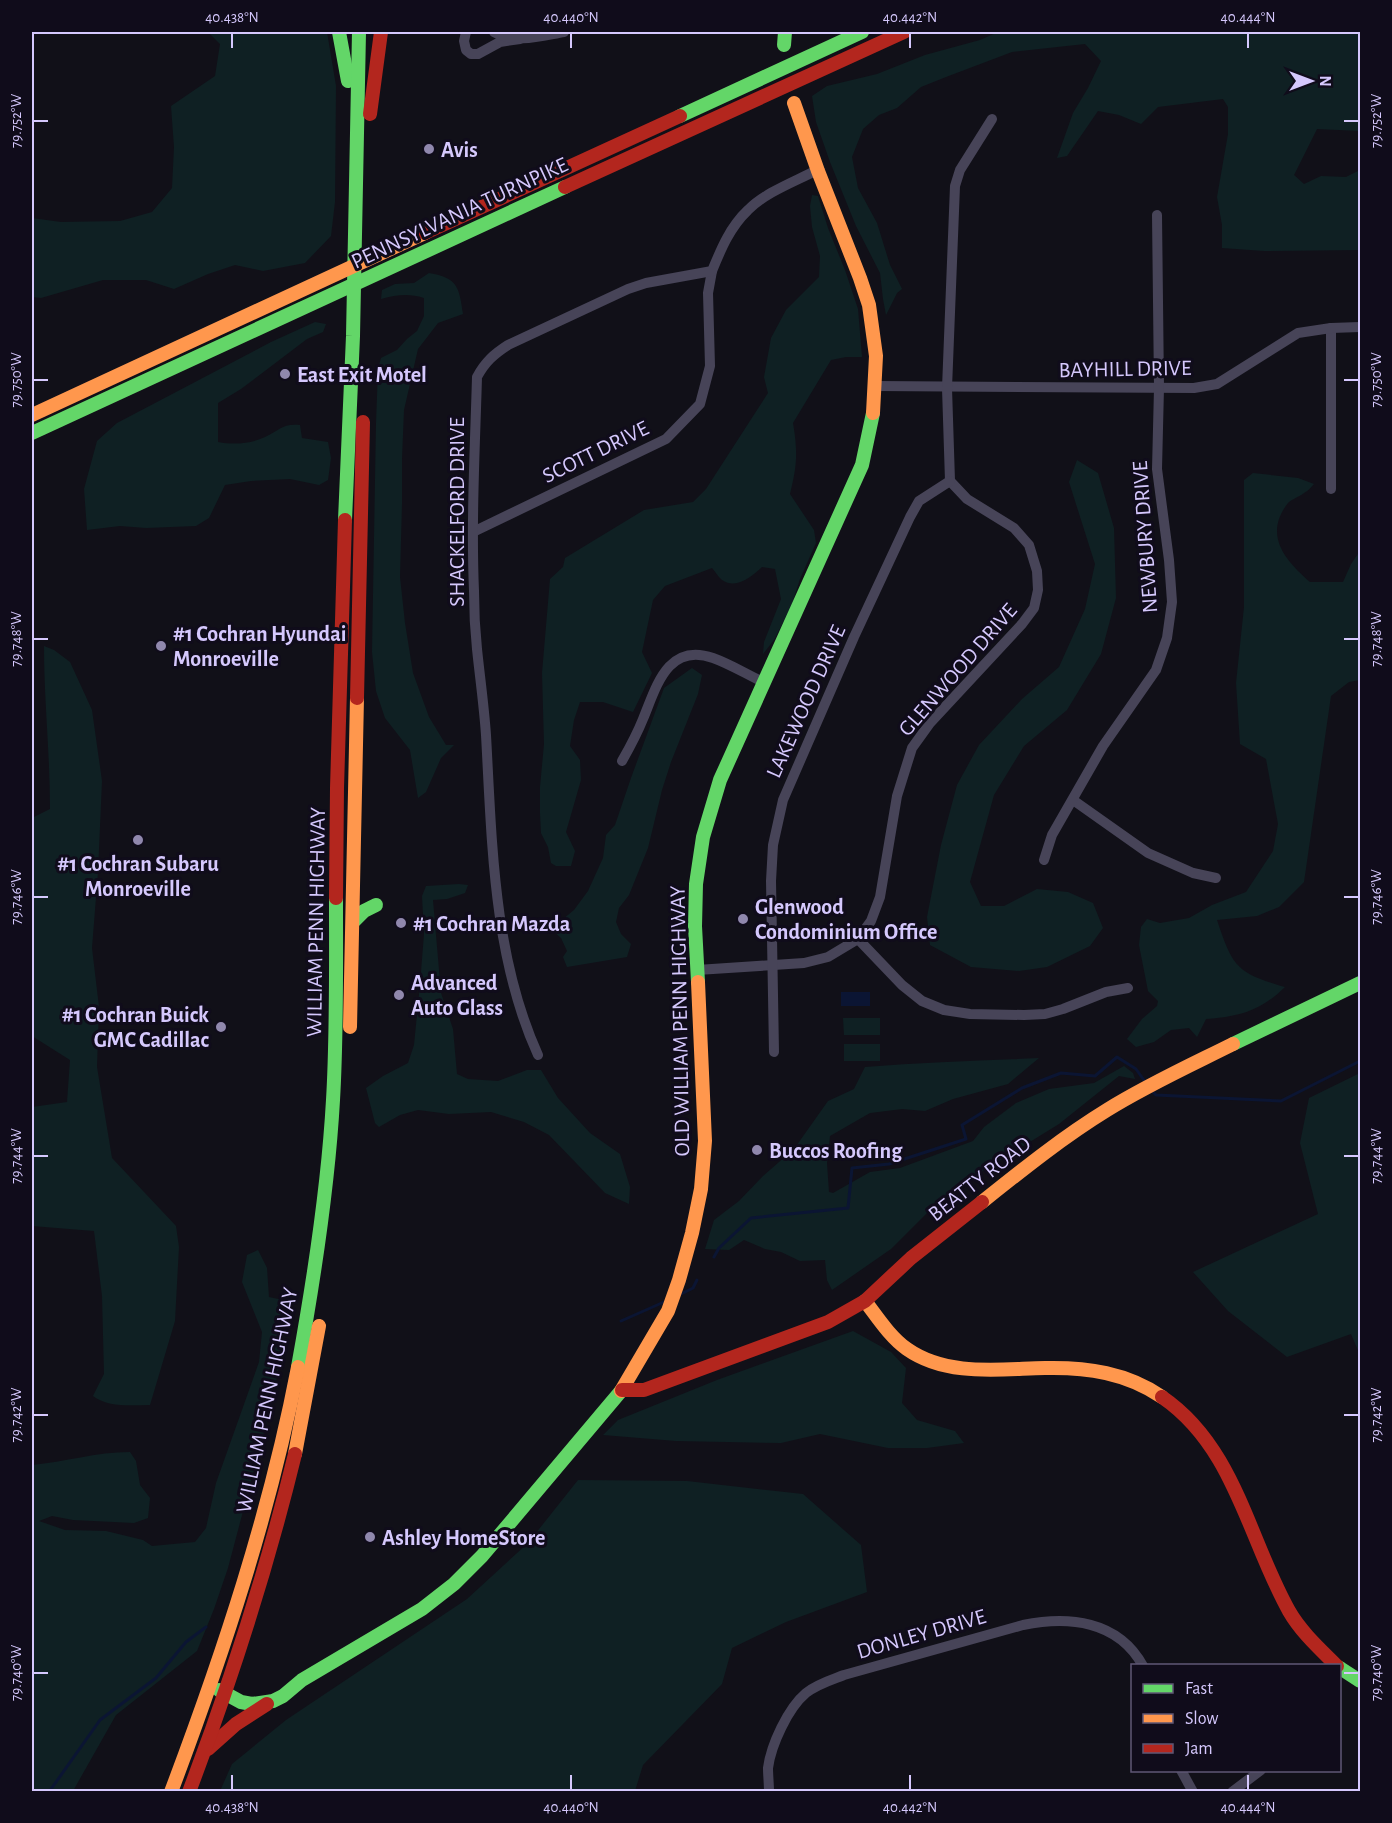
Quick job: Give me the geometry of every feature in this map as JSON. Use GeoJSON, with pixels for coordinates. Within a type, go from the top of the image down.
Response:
{"type":"FeatureCollection","features":[{"type":"Feature","properties":{"kind":"main road"},"geometry":{"type":"LineString","coordinates":[[339,32],[357,139]]}},
{"type":"Feature","properties":{"kind":"main road","name":"WILLIAM PENN HIGHWAY"},"geometry":{"type":"LineString","coordinates":[[189,1791],[227,1690],[263,1577],[291,1471],[319,1326],[344,1132],[354,886],[371,32]]}},
{"type":"Feature","properties":{"kind":"main road"},"geometry":{"type":"LineString","coordinates":[[370,114],[381,32]]}},
{"type":"Feature","properties":{"kind":"main road","name":"PENNSYLVANIA TURNPIKE"},"geometry":{"type":"LineString","coordinates":[[32,415],[862,32]]}},
{"type":"Feature","properties":{"kind":"main road","name":"PENNSYLVANIA TURNPIKE"},"geometry":{"type":"LineString","coordinates":[[32,433],[310,303],[904,32]]}},
{"type":"Feature","properties":{"kind":"main road","name":"WILLIAM PENN HIGHWAY"},"geometry":{"type":"LineString","coordinates":[[171,1791],[211,1684],[247,1573],[270,1488],[312,1292],[321,1227],[331,1131],[336,998],[336,837],[341,626],[352,336],[359,36]]}},
{"type":"Feature","properties":{"kind":"main road","name":"OLD WILLIAM PENN HIGHWAY"},"geometry":{"type":"LineString","coordinates":[[211,1684],[254,1704],[269,1702],[290,1692],[302,1680],[422,1609],[454,1584],[482,1556],[622,1390],[668,1311],[692,1233],[701,1189],[705,1141],[695,926],[696,884],[703,837],[720,780],[862,465],[872,426],[875,351],[872,320],[863,285],[817,170],[794,103]]}},
{"type":"Feature","properties":{"kind":"main road"},"geometry":{"type":"LineString","coordinates":[[42,396],[103,382]]}},
{"type":"Feature","properties":{"kind":"main road"},"geometry":{"type":"LineString","coordinates":[[353,922],[363,911],[376,905],[365,899],[354,886]]}},
{"type":"Feature","properties":{"kind":"main road","name":"BEATTY ROAD"},"geometry":{"type":"LineString","coordinates":[[622,1390],[644,1390],[828,1322],[865,1301],[910,1258],[1023,1169],[1107,1110],[1174,1073],[1360,983]]}},
{"type":"Feature","properties":{"kind":"main road"},"geometry":{"type":"LineString","coordinates":[[865,1301],[890,1333],[908,1350],[930,1362],[961,1369],[1100,1370],[1149,1388],[1172,1403],[1210,1443],[1226,1467],[1290,1613],[1333,1664]]}},
{"type":"Feature","properties":{"kind":"main road"},"geometry":{"type":"LineString","coordinates":[[1341,1672],[1360,1681]]}},
{"type":"Feature","properties":{"kind":"main road","name":"OLD WILLIAM PENN HIGHWAY"},"geometry":{"type":"LineString","coordinates":[[227,1690],[260,1694],[302,1680]]}},
{"type":"Feature","properties":{"kind":"main road"},"geometry":{"type":"LineString","coordinates":[[204,1754],[235,1723],[269,1702]]}},
{"type":"Feature","properties":{"kind":"street"},"geometry":{"type":"LineString","coordinates":[[466,32],[464,41],[466,50],[471,54],[478,54],[500,42],[564,32]]}},
{"type":"Feature","properties":{"kind":"street"},"geometry":{"type":"LineString","coordinates":[[494,32],[520,39]]}},
{"type":"Feature","properties":{"kind":"street"},"geometry":{"type":"LineString","coordinates":[[950,481],[947,388],[955,186],[960,170],[992,119]]}},
{"type":"Feature","properties":{"kind":"street"},"geometry":{"type":"LineString","coordinates":[[712,271],[722,246],[734,226],[749,209],[775,192],[817,170]]}},
{"type":"Feature","properties":{"kind":"street","name":"NEWBURY DRIVE"},"geometry":{"type":"LineString","coordinates":[[1044,860],[1052,835],[1103,746],[1156,670],[1167,638],[1172,602],[1157,469],[1159,388],[1157,215]]}},
{"type":"Feature","properties":{"kind":"street","name":"SCOTT DRIVE"},"geometry":{"type":"LineString","coordinates":[[473,532],[666,439],[700,404],[710,366],[708,293],[712,271]]}},
{"type":"Feature","properties":{"kind":"street","name":"SHACKELFORD DRIVE"},"geometry":{"type":"LineString","coordinates":[[538,1055],[525,1027],[509,966],[498,907],[474,588],[477,378],[484,364],[494,353],[628,289],[646,283],[712,271]]}},
{"type":"Feature","properties":{"kind":"street","name":"BAYHILL DRIVE"},"geometry":{"type":"LineString","coordinates":[[875,386],[1194,388],[1217,384],[1298,333],[1330,328],[1360,327]]}},
{"type":"Feature","properties":{"kind":"street"},"geometry":{"type":"LineString","coordinates":[[1330,328],[1331,489]]}},
{"type":"Feature","properties":{"kind":"street","name":"GLENWOOD DRIVE"},"geometry":{"type":"LineString","coordinates":[[697,970],[804,963],[828,957],[858,939],[871,921],[880,897],[897,796],[912,748],[930,723],[1022,624],[1034,608],[1038,590],[1038,571],[1029,545],[1014,528],[967,499],[950,481]]}},
{"type":"Feature","properties":{"kind":"street","name":"LAKEWOOD DRIVE"},"geometry":{"type":"LineString","coordinates":[[774,1052],[771,881],[773,846],[783,800],[910,517],[919,501],[950,481]]}},
{"type":"Feature","properties":{"kind":"street"},"geometry":{"type":"LineString","coordinates":[[622,761],[634,740],[661,675],[671,663],[681,657],[691,655],[713,658],[763,682]]}},
{"type":"Feature","properties":{"kind":"street"},"geometry":{"type":"LineString","coordinates":[[1073,800],[1148,853],[1185,870],[1216,878]]}},
{"type":"Feature","properties":{"kind":"street"},"geometry":{"type":"LineString","coordinates":[[858,939],[902,985],[922,1001],[944,1010],[970,1014],[1045,1014],[1106,992],[1128,988]]}},
{"type":"Feature","properties":{"kind":"street","name":"DONLEY DRIVE"},"geometry":{"type":"LineString","coordinates":[[769,1791],[768,1767],[782,1725],[806,1694],[844,1675],[1023,1625],[1061,1620],[1097,1626],[1113,1633],[1128,1645],[1142,1664]]}},
{"type":"Feature","properties":{"kind":"street"},"geometry":{"type":"LineString","coordinates":[[1182,1772],[1193,1791]]}},
{"type":"Feature","properties":{"kind":"street"},"geometry":{"type":"LineString","coordinates":[[1232,1791],[1259,1772]]}},
{"type":"Feature","properties":{"kind":"shaded area"},"geometry":{"type":"Polygon","coordinates":[[[208,32],[327,32],[336,86],[335,202],[331,236],[305,263],[263,271],[235,265],[174,289],[146,280],[103,280],[41,298],[32,297],[32,218],[61,222],[120,221],[152,212],[172,188],[174,147],[171,106],[215,76],[220,44],[208,32]]]}},
{"type":"Feature","properties":{"kind":"shaded area"},"geometry":{"type":"Polygon","coordinates":[[[998,32],[1360,32],[1360,131],[1317,129],[1294,175],[1304,184],[1321,176],[1346,177],[1360,170],[1360,250],[1264,251],[1222,248],[1222,225],[1217,197],[1228,134],[1228,107],[1223,99],[1158,107],[1141,124],[1119,115],[1098,111],[1067,156],[1057,158],[1073,113],[1101,61],[1085,44],[1012,52],[921,87],[897,108],[879,115],[863,129],[852,157],[858,188],[877,223],[890,265],[902,289],[897,293],[886,315],[880,273],[856,226],[830,162],[816,122],[812,96],[827,86],[877,74],[925,55],[980,40],[998,32]]]}},
{"type":"Feature","properties":{"kind":"shaded area"},"geometry":{"type":"Polygon","coordinates":[[[812,195],[818,196],[858,309],[862,357],[831,360],[793,423],[796,459],[790,494],[814,530],[816,543],[800,579],[791,607],[774,640],[763,654],[764,642],[781,599],[775,569],[762,567],[744,581],[728,583],[722,580],[712,568],[665,586],[653,600],[642,652],[652,673],[633,712],[603,702],[580,702],[574,720],[570,746],[580,760],[581,780],[566,832],[575,851],[571,866],[556,866],[551,863],[548,847],[541,833],[540,813],[544,744],[542,673],[550,579],[563,567],[565,558],[644,510],[693,502],[706,489],[768,393],[764,377],[771,338],[786,310],[819,277],[820,256],[812,227],[810,206],[812,195]]]}},
{"type":"Feature","properties":{"kind":"shaded area"},"geometry":{"type":"Polygon","coordinates":[[[429,273],[446,278],[455,285],[463,314],[438,323],[418,349],[404,410],[400,577],[413,673],[429,717],[446,745],[454,745],[441,758],[426,792],[418,798],[410,750],[385,718],[376,691],[372,652],[376,423],[378,369],[381,358],[397,350],[417,331],[424,316],[424,298],[403,295],[381,299],[382,290],[395,284],[414,283],[429,273]]]}},
{"type":"Feature","properties":{"kind":"shaded area"},"geometry":{"type":"Polygon","coordinates":[[[315,322],[326,324],[323,332],[307,339],[241,389],[218,403],[218,442],[236,444],[248,442],[265,437],[285,426],[300,425],[302,438],[328,442],[331,458],[328,480],[319,485],[290,479],[225,485],[209,518],[196,526],[146,528],[120,526],[87,530],[84,489],[97,441],[117,423],[271,342],[315,322]]]}},
{"type":"Feature","properties":{"kind":"shaded area"},"geometry":{"type":"Polygon","coordinates":[[[1077,460],[1098,473],[1114,528],[1116,598],[1101,654],[1067,710],[1024,746],[994,795],[970,882],[981,906],[1004,906],[1037,889],[1068,892],[1093,903],[1103,928],[1090,946],[1047,967],[1019,971],[971,967],[930,945],[927,917],[941,845],[957,785],[979,745],[1022,699],[1059,667],[1085,609],[1095,564],[1069,482],[1077,460]]]}},
{"type":"Feature","properties":{"kind":"shaded area"},"geometry":{"type":"Polygon","coordinates":[[[1253,473],[1298,478],[1314,484],[1288,503],[1277,526],[1277,536],[1285,556],[1310,582],[1343,582],[1360,551],[1360,680],[1349,682],[1331,696],[1304,882],[1279,907],[1257,916],[1217,920],[1228,949],[1239,966],[1256,977],[1285,987],[1258,1007],[1228,1017],[1206,1019],[1197,1037],[1189,1028],[1171,1030],[1154,1042],[1136,1047],[1127,1039],[1142,1019],[1157,1006],[1158,1001],[1148,991],[1139,945],[1141,927],[1147,919],[1160,923],[1189,918],[1212,905],[1246,892],[1273,851],[1278,824],[1266,759],[1240,744],[1236,683],[1244,607],[1244,480],[1253,473]]]}},
{"type":"Feature","properties":{"kind":"shaded area"},"geometry":{"type":"Polygon","coordinates":[[[44,646],[54,650],[70,662],[92,710],[102,781],[92,948],[99,1007],[97,1067],[112,1158],[176,1226],[179,1247],[175,1321],[150,1405],[113,1404],[93,1396],[104,1374],[102,1296],[94,1231],[32,1226],[32,1107],[67,1102],[70,1060],[32,1036],[32,818],[50,809],[44,646]]]}},
{"type":"Feature","properties":{"kind":"shaded area"},"geometry":{"type":"Polygon","coordinates":[[[692,668],[702,675],[698,694],[671,762],[648,848],[629,895],[619,908],[616,922],[621,934],[631,944],[627,957],[567,967],[563,957],[567,951],[561,938],[551,929],[574,910],[588,891],[603,858],[606,835],[615,825],[664,688],[692,668]]]}},
{"type":"Feature","properties":{"kind":"shaded area"},"geometry":{"type":"Polygon","coordinates":[[[468,885],[465,893],[447,899],[433,900],[441,993],[453,1029],[457,1074],[468,1079],[498,1081],[527,1070],[541,1070],[558,1098],[590,1133],[620,1154],[630,1187],[629,1204],[605,1193],[549,1135],[524,1122],[491,1112],[449,1114],[418,1110],[400,1115],[379,1127],[375,1123],[366,1088],[408,1063],[414,1045],[424,934],[422,896],[426,886],[468,885]]]}},
{"type":"Feature","properties":{"kind":"shaded area"},"geometry":{"type":"Polygon","coordinates":[[[843,1018],[880,1018],[880,1035],[844,1035],[843,1018]]]}},
{"type":"Feature","properties":{"kind":"shaded area"},"geometry":{"type":"Polygon","coordinates":[[[844,1044],[880,1044],[880,1061],[844,1061],[844,1044]]]}},
{"type":"Feature","properties":{"kind":"shaded area"},"geometry":{"type":"Polygon","coordinates":[[[1039,1058],[1008,1084],[953,1099],[925,1111],[902,1109],[870,1113],[830,1136],[827,1163],[829,1192],[833,1193],[870,1172],[900,1168],[973,1141],[984,1127],[1016,1103],[1049,1089],[1094,1083],[1124,1066],[1133,1073],[1135,1079],[1119,1076],[1059,1124],[975,1176],[931,1209],[891,1249],[832,1290],[827,1280],[825,1260],[800,1261],[744,1240],[729,1250],[705,1249],[714,1220],[739,1201],[794,1149],[828,1101],[854,1089],[865,1067],[1039,1058]]]}},
{"type":"Feature","properties":{"kind":"shaded area"},"geometry":{"type":"Polygon","coordinates":[[[1360,1073],[1360,1355],[1351,1334],[1287,1357],[1228,1311],[1193,1272],[1318,1214],[1300,1143],[1309,1098],[1360,1073]]]}},
{"type":"Feature","properties":{"kind":"shaded area"},"geometry":{"type":"Polygon","coordinates":[[[258,1250],[267,1268],[269,1297],[283,1300],[288,1317],[273,1398],[228,1568],[197,1651],[116,1715],[73,1791],[32,1791],[32,1465],[130,1452],[136,1461],[140,1485],[150,1498],[148,1518],[134,1523],[73,1520],[52,1516],[39,1521],[65,1530],[106,1531],[143,1540],[152,1546],[195,1542],[206,1528],[216,1483],[259,1362],[262,1332],[242,1282],[247,1255],[258,1250]]]}},
{"type":"Feature","properties":{"kind":"shaded area"},"geometry":{"type":"Polygon","coordinates":[[[853,1331],[891,1352],[906,1368],[902,1403],[917,1420],[955,1431],[964,1443],[927,1448],[888,1448],[820,1434],[781,1443],[676,1441],[603,1435],[618,1420],[717,1380],[853,1331]]]}},
{"type":"Feature","properties":{"kind":"shaded area"},"geometry":{"type":"Polygon","coordinates":[[[578,1480],[687,1481],[803,1494],[861,1545],[867,1592],[786,1622],[732,1648],[722,1684],[643,1765],[635,1791],[220,1791],[232,1764],[286,1720],[467,1599],[528,1543],[578,1480]]]}},
{"type":"Feature","properties":{"kind":"water"},"geometry":{"type":"Polygon","coordinates":[[[841,992],[870,992],[870,1006],[841,1006],[841,992]]]}},
{"type":"Feature","properties":{"kind":"waterway"},"geometry":{"type":"LineString","coordinates":[[714,1257],[719,1248],[751,1218],[848,1208],[852,1168],[889,1164],[966,1139],[962,1125],[1022,1088],[1061,1073],[1095,1076],[1117,1057],[1136,1069],[1146,1083]]}},
{"type":"Feature","properties":{"kind":"waterway"},"geometry":{"type":"LineString","coordinates":[[1152,1091],[1156,1095],[1281,1101],[1360,1061]]}},
{"type":"Feature","properties":{"kind":"waterway"},"geometry":{"type":"LineString","coordinates":[[681,1294],[693,1288],[697,1280]]}},
{"type":"Feature","properties":{"kind":"waterway"},"geometry":{"type":"LineString","coordinates":[[621,1321],[664,1302]]}},
{"type":"Feature","properties":{"kind":"waterway"},"geometry":{"type":"LineString","coordinates":[[49,1792],[100,1720],[156,1678],[186,1642],[206,1627]]}},
{"type":"Feature","properties":{"kind":"traffic: fast"},"geometry":{"type":"LineString","coordinates":[[339,32],[348,81]]}},
{"type":"Feature","properties":{"kind":"traffic: fast"},"geometry":{"type":"LineString","coordinates":[[345,520],[353,336],[359,32]]}},
{"type":"Feature","properties":{"kind":"traffic: fast"},"geometry":{"type":"LineString","coordinates":[[784,45],[785,32]]}},
{"type":"Feature","properties":{"kind":"traffic: fast"},"geometry":{"type":"LineString","coordinates":[[680,116],[862,32]]}},
{"type":"Feature","properties":{"kind":"traffic: fast"},"geometry":{"type":"LineString","coordinates":[[32,433],[565,187]]}},
{"type":"Feature","properties":{"kind":"traffic: fast"},"geometry":{"type":"LineString","coordinates":[[698,982],[695,926],[696,884],[703,837],[720,780],[862,465],[873,413]]}},
{"type":"Feature","properties":{"kind":"traffic: fast"},"geometry":{"type":"LineString","coordinates":[[298,1367],[320,1234],[331,1134],[335,1050],[336,898]]}},
{"type":"Feature","properties":{"kind":"traffic: fast"},"geometry":{"type":"LineString","coordinates":[[353,922],[364,911],[376,905]]}},
{"type":"Feature","properties":{"kind":"traffic: fast"},"geometry":{"type":"LineString","coordinates":[[1233,1044],[1360,983]]}},
{"type":"Feature","properties":{"kind":"traffic: fast"},"geometry":{"type":"LineString","coordinates":[[219,1690],[241,1702],[252,1704],[273,1701],[283,1696],[302,1680],[422,1609],[454,1584],[482,1556],[621,1391]]}},
{"type":"Feature","properties":{"kind":"traffic: fast"},"geometry":{"type":"LineString","coordinates":[[1341,1669],[1360,1681]]}},
{"type":"Feature","properties":{"kind":"traffic: slow"},"geometry":{"type":"LineString","coordinates":[[794,103],[869,305],[876,356],[873,413]]}},
{"type":"Feature","properties":{"kind":"traffic: slow"},"geometry":{"type":"LineString","coordinates":[[32,415],[425,233]]}},
{"type":"Feature","properties":{"kind":"traffic: slow"},"geometry":{"type":"LineString","coordinates":[[350,1027],[357,698]]}},
{"type":"Feature","properties":{"kind":"traffic: slow"},"geometry":{"type":"LineString","coordinates":[[621,1391],[668,1311],[692,1233],[701,1189],[705,1141],[698,982]]}},
{"type":"Feature","properties":{"kind":"traffic: slow"},"geometry":{"type":"LineString","coordinates":[[982,1202],[1091,1120],[1153,1084],[1233,1044]]}},
{"type":"Feature","properties":{"kind":"traffic: slow"},"geometry":{"type":"LineString","coordinates":[[865,1301],[895,1339],[907,1349],[939,1364],[956,1368],[992,1370],[1061,1368],[1091,1370],[1135,1382],[1162,1397]]}},
{"type":"Feature","properties":{"kind":"traffic: slow"},"geometry":{"type":"LineString","coordinates":[[295,1454],[319,1326]]}},
{"type":"Feature","properties":{"kind":"traffic: slow"},"geometry":{"type":"LineString","coordinates":[[171,1792],[244,1582],[274,1476],[298,1367]]}},
{"type":"Feature","properties":{"kind":"traffic: jam"},"geometry":{"type":"LineString","coordinates":[[370,114],[381,32]]}},
{"type":"Feature","properties":{"kind":"traffic: jam"},"geometry":{"type":"LineString","coordinates":[[565,187],[904,32]]}},
{"type":"Feature","properties":{"kind":"traffic: jam"},"geometry":{"type":"LineString","coordinates":[[425,233],[680,116]]}},
{"type":"Feature","properties":{"kind":"traffic: jam"},"geometry":{"type":"LineString","coordinates":[[357,698],[363,422]]}},
{"type":"Feature","properties":{"kind":"traffic: jam"},"geometry":{"type":"LineString","coordinates":[[336,898],[345,520]]}},
{"type":"Feature","properties":{"kind":"traffic: jam"},"geometry":{"type":"LineString","coordinates":[[622,1390],[644,1390],[828,1322],[865,1301],[911,1258],[982,1202]]}},
{"type":"Feature","properties":{"kind":"traffic: jam"},"geometry":{"type":"LineString","coordinates":[[1162,1397],[1187,1418],[1207,1441],[1237,1495],[1289,1611],[1305,1633],[1335,1664]]}},
{"type":"Feature","properties":{"kind":"traffic: jam"},"geometry":{"type":"LineString","coordinates":[[189,1792],[247,1624],[273,1540],[295,1454]]}},
{"type":"Feature","properties":{"kind":"traffic: jam"},"geometry":{"type":"LineString","coordinates":[[208,1749],[236,1724],[267,1704]]}},
{"type":"Feature","properties":{"kind":"place","name":"Avis"},"geometry":{"type":"Point","coordinates":[429,149]}},
{"type":"Feature","properties":{"kind":"place","name":"East Exit Motel"},"geometry":{"type":"Point","coordinates":[285,374]}},
{"type":"Feature","properties":{"kind":"place","name":"#1 Cochran Hyundai Monroeville"},"geometry":{"type":"Point","coordinates":[161,646]}},
{"type":"Feature","properties":{"kind":"place","name":"#1 Cochran Subaru Monroeville"},"geometry":{"type":"Point","coordinates":[138,840]}},
{"type":"Feature","properties":{"kind":"place","name":"Glenwood Condominium Office"},"geometry":{"type":"Point","coordinates":[743,919]}},
{"type":"Feature","properties":{"kind":"place","name":"#1 Cochran Mazda"},"geometry":{"type":"Point","coordinates":[401,923]}},
{"type":"Feature","properties":{"kind":"place","name":"Advanced Auto Glass"},"geometry":{"type":"Point","coordinates":[399,995]}},
{"type":"Feature","properties":{"kind":"place","name":"#1 Cochran Buick GMC Cadillac"},"geometry":{"type":"Point","coordinates":[221,1027]}},
{"type":"Feature","properties":{"kind":"place","name":"Buccos Roofing"},"geometry":{"type":"Point","coordinates":[757,1150]}},
{"type":"Feature","properties":{"kind":"place","name":"Ashley HomeStore"},"geometry":{"type":"Point","coordinates":[370,1537]}}]}
